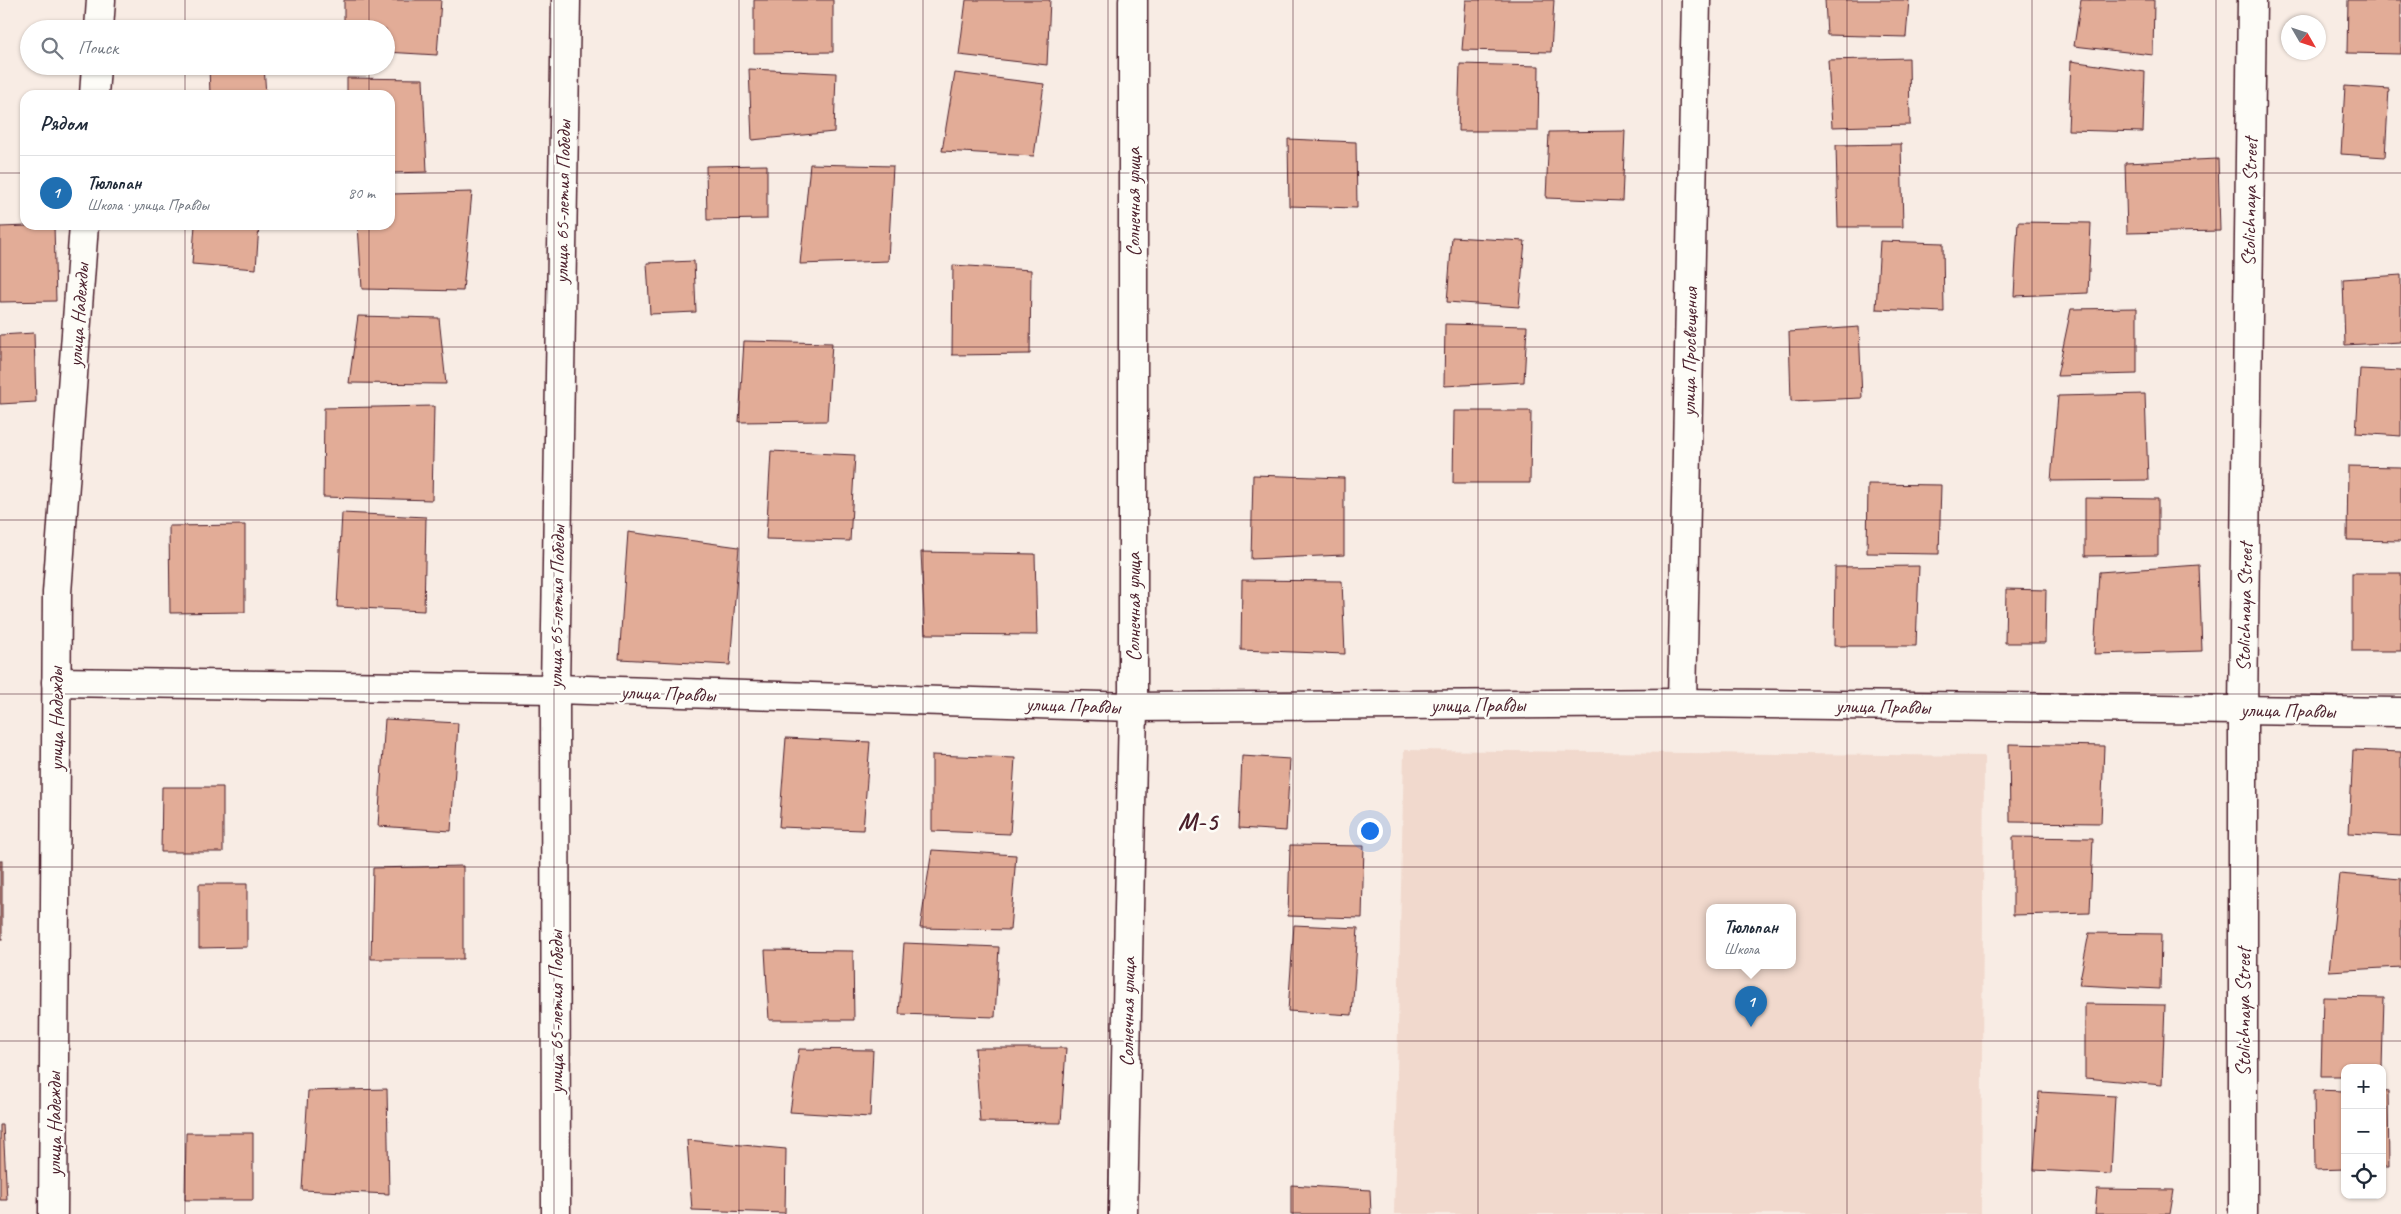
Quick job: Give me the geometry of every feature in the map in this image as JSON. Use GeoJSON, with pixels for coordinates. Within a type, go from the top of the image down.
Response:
{"type":"FeatureCollection","features":[{"type":"Feature","properties":{"kind":"street"},"geometry":{"type":"LineString","coordinates":[[99,20],[101,0]]}},
{"type":"Feature","properties":{"kind":"street","name":"улица 65-летия Победы"},"geometry":{"type":"LineString","coordinates":[[556,1214],[555,689],[566,0]]}},
{"type":"Feature","properties":{"kind":"street","name":"Солнечная улица"},"geometry":{"type":"LineString","coordinates":[[1123,1214],[1133,707],[1133,0]]}},
{"type":"Feature","properties":{"kind":"street","name":"улица Просвещения"},"geometry":{"type":"LineString","coordinates":[[1682,703],[1696,0]]}},
{"type":"Feature","properties":{"kind":"street","name":"Stolichnaya Street"},"geometry":{"type":"LineString","coordinates":[[2243,1214],[2243,710],[2252,0]]}},
{"type":"Feature","properties":{"kind":"street"},"geometry":{"type":"LineString","coordinates":[[94,90],[95,75]]}},
{"type":"Feature","properties":{"kind":"street","name":"улица Надежды"},"geometry":{"type":"LineString","coordinates":[[53,1214],[56,593],[84,230]]}},
{"type":"Feature","properties":{"kind":"street","name":"улица Правды"},"geometry":{"type":"LineString","coordinates":[[56,682],[555,689],[1133,707],[1682,703],[2401,712]]}},
{"type":"Feature","properties":{"kind":"shaded area"},"geometry":{"type":"Polygon","coordinates":[[[1404,750],[1984,756],[1981,1214],[1394,1214],[1404,750]]]}},
{"type":"Feature","properties":{"kind":"building"},"geometry":{"type":"Polygon","coordinates":[[[344,0],[441,0],[437,55],[395,53],[395,20],[344,20],[344,0]]]}},
{"type":"Feature","properties":{"kind":"building"},"geometry":{"type":"Polygon","coordinates":[[[754,0],[833,0],[833,52],[754,53],[754,0]]]}},
{"type":"Feature","properties":{"kind":"building"},"geometry":{"type":"Polygon","coordinates":[[[966,0],[1050,0],[1047,65],[959,55],[966,0]]]}},
{"type":"Feature","properties":{"kind":"building"},"geometry":{"type":"Polygon","coordinates":[[[1466,0],[1554,0],[1551,52],[1462,50],[1466,0]]]}},
{"type":"Feature","properties":{"kind":"building"},"geometry":{"type":"Polygon","coordinates":[[[1825,0],[1909,0],[1906,37],[1827,35],[1825,0]]]}},
{"type":"Feature","properties":{"kind":"building"},"geometry":{"type":"Polygon","coordinates":[[[2081,0],[2154,0],[2153,55],[2074,46],[2081,0]]]}},
{"type":"Feature","properties":{"kind":"building"},"geometry":{"type":"Polygon","coordinates":[[[2348,0],[2401,0],[2401,54],[2347,53],[2348,0]]]}},
{"type":"Feature","properties":{"kind":"building"},"geometry":{"type":"Polygon","coordinates":[[[1909,58],[1910,125],[1832,127],[1828,60],[1909,58]]]}},
{"type":"Feature","properties":{"kind":"building"},"geometry":{"type":"Polygon","coordinates":[[[2071,61],[2145,72],[2143,132],[2068,130],[2071,61]]]}},
{"type":"Feature","properties":{"kind":"building"},"geometry":{"type":"Polygon","coordinates":[[[1460,64],[1539,66],[1538,131],[1458,131],[1460,64]]]}},
{"type":"Feature","properties":{"kind":"building"},"geometry":{"type":"Polygon","coordinates":[[[749,69],[836,73],[834,132],[752,140],[749,69]]]}},
{"type":"Feature","properties":{"kind":"building"},"geometry":{"type":"Polygon","coordinates":[[[955,73],[1044,84],[1034,156],[942,151],[955,73]]]}},
{"type":"Feature","properties":{"kind":"building"},"geometry":{"type":"Polygon","coordinates":[[[209,75],[265,75],[266,90],[210,90],[209,75]]]}},
{"type":"Feature","properties":{"kind":"building"},"geometry":{"type":"Polygon","coordinates":[[[347,78],[423,79],[427,172],[395,173],[395,90],[347,90],[347,78]]]}},
{"type":"Feature","properties":{"kind":"building"},"geometry":{"type":"Polygon","coordinates":[[[2345,86],[2389,89],[2385,157],[2341,154],[2345,86]]]}},
{"type":"Feature","properties":{"kind":"building"},"geometry":{"type":"Polygon","coordinates":[[[1625,131],[1622,201],[1546,198],[1549,132],[1625,131]]]}},
{"type":"Feature","properties":{"kind":"building"},"geometry":{"type":"Polygon","coordinates":[[[1288,139],[1356,142],[1357,208],[1289,206],[1288,139]]]}},
{"type":"Feature","properties":{"kind":"building"},"geometry":{"type":"Polygon","coordinates":[[[1901,144],[1903,227],[1838,227],[1836,145],[1901,144]]]}},
{"type":"Feature","properties":{"kind":"building"},"geometry":{"type":"Polygon","coordinates":[[[2218,159],[2220,231],[2127,233],[2125,163],[2218,159]]]}},
{"type":"Feature","properties":{"kind":"building"},"geometry":{"type":"Polygon","coordinates":[[[810,164],[893,166],[888,261],[800,264],[810,164]]]}},
{"type":"Feature","properties":{"kind":"building"},"geometry":{"type":"Polygon","coordinates":[[[767,165],[767,219],[707,220],[706,166],[767,165]]]}},
{"type":"Feature","properties":{"kind":"building"},"geometry":{"type":"Polygon","coordinates":[[[472,192],[463,291],[362,289],[358,230],[395,230],[395,194],[472,192]]]}},
{"type":"Feature","properties":{"kind":"building"},"geometry":{"type":"Polygon","coordinates":[[[2018,222],[2091,223],[2088,293],[2014,296],[2018,222]]]}},
{"type":"Feature","properties":{"kind":"building"},"geometry":{"type":"Polygon","coordinates":[[[20,226],[20,230],[54,230],[56,301],[0,302],[0,227],[20,226]]]}},
{"type":"Feature","properties":{"kind":"building"},"geometry":{"type":"Polygon","coordinates":[[[195,230],[259,230],[256,269],[192,264],[195,230]]]}},
{"type":"Feature","properties":{"kind":"building"},"geometry":{"type":"Polygon","coordinates":[[[1452,237],[1525,241],[1519,307],[1447,302],[1452,237]]]}},
{"type":"Feature","properties":{"kind":"building"},"geometry":{"type":"Polygon","coordinates":[[[1880,241],[1943,243],[1944,312],[1876,309],[1880,241]]]}},
{"type":"Feature","properties":{"kind":"building"},"geometry":{"type":"Polygon","coordinates":[[[694,261],[696,312],[650,314],[647,263],[694,261]]]}},
{"type":"Feature","properties":{"kind":"building"},"geometry":{"type":"Polygon","coordinates":[[[953,265],[1031,270],[1030,354],[952,355],[953,265]]]}},
{"type":"Feature","properties":{"kind":"building"},"geometry":{"type":"Polygon","coordinates":[[[2401,275],[2401,342],[2345,345],[2343,279],[2401,275]]]}},
{"type":"Feature","properties":{"kind":"building"},"geometry":{"type":"Polygon","coordinates":[[[2137,308],[2137,374],[2057,376],[2071,309],[2137,308]]]}},
{"type":"Feature","properties":{"kind":"building"},"geometry":{"type":"Polygon","coordinates":[[[358,316],[439,318],[446,384],[349,383],[358,316]]]}},
{"type":"Feature","properties":{"kind":"building"},"geometry":{"type":"Polygon","coordinates":[[[1445,324],[1527,326],[1524,382],[1444,386],[1445,324]]]}},
{"type":"Feature","properties":{"kind":"building"},"geometry":{"type":"Polygon","coordinates":[[[1859,327],[1862,398],[1791,401],[1789,332],[1859,327]]]}},
{"type":"Feature","properties":{"kind":"building"},"geometry":{"type":"Polygon","coordinates":[[[34,333],[36,402],[0,404],[0,335],[34,333]]]}},
{"type":"Feature","properties":{"kind":"building"},"geometry":{"type":"Polygon","coordinates":[[[744,341],[832,343],[827,421],[739,422],[744,341]]]}},
{"type":"Feature","properties":{"kind":"building"},"geometry":{"type":"Polygon","coordinates":[[[2360,369],[2401,371],[2401,436],[2356,433],[2360,369]]]}},
{"type":"Feature","properties":{"kind":"building"},"geometry":{"type":"Polygon","coordinates":[[[2145,394],[2148,480],[2051,481],[2058,396],[2145,394]]]}},
{"type":"Feature","properties":{"kind":"building"},"geometry":{"type":"Polygon","coordinates":[[[434,406],[432,500],[323,497],[324,408],[434,406]]]}},
{"type":"Feature","properties":{"kind":"building"},"geometry":{"type":"Polygon","coordinates":[[[1454,411],[1531,411],[1530,483],[1453,483],[1454,411]]]}},
{"type":"Feature","properties":{"kind":"building"},"geometry":{"type":"Polygon","coordinates":[[[771,451],[855,455],[850,541],[766,539],[771,451]]]}},
{"type":"Feature","properties":{"kind":"building"},"geometry":{"type":"Polygon","coordinates":[[[2348,466],[2401,467],[2401,541],[2347,540],[2348,466]]]}},
{"type":"Feature","properties":{"kind":"building"},"geometry":{"type":"Polygon","coordinates":[[[1253,475],[1344,478],[1344,555],[1251,559],[1253,475]]]}},
{"type":"Feature","properties":{"kind":"building"},"geometry":{"type":"Polygon","coordinates":[[[1868,484],[1941,485],[1939,554],[1867,553],[1868,484]]]}},
{"type":"Feature","properties":{"kind":"building"},"geometry":{"type":"Polygon","coordinates":[[[2085,498],[2158,499],[2158,555],[2085,556],[2085,498]]]}},
{"type":"Feature","properties":{"kind":"building"},"geometry":{"type":"Polygon","coordinates":[[[342,513],[426,517],[424,611],[337,607],[342,513]]]}},
{"type":"Feature","properties":{"kind":"building"},"geometry":{"type":"Polygon","coordinates":[[[245,525],[245,612],[170,613],[169,526],[245,525]]]}},
{"type":"Feature","properties":{"kind":"building"},"geometry":{"type":"Polygon","coordinates":[[[628,532],[739,547],[730,665],[619,659],[628,532]]]}},
{"type":"Feature","properties":{"kind":"building"},"geometry":{"type":"Polygon","coordinates":[[[921,552],[1035,554],[1037,635],[925,634],[921,552]]]}},
{"type":"Feature","properties":{"kind":"building"},"geometry":{"type":"Polygon","coordinates":[[[2199,565],[2202,651],[2094,654],[2099,572],[2199,565]]]}},
{"type":"Feature","properties":{"kind":"building"},"geometry":{"type":"Polygon","coordinates":[[[1919,566],[1916,646],[1834,646],[1835,567],[1919,566]]]}},
{"type":"Feature","properties":{"kind":"building"},"geometry":{"type":"Polygon","coordinates":[[[2352,573],[2401,573],[2401,651],[2352,651],[2352,573]]]}},
{"type":"Feature","properties":{"kind":"building"},"geometry":{"type":"Polygon","coordinates":[[[1242,580],[1342,581],[1345,654],[1241,650],[1242,580]]]}},
{"type":"Feature","properties":{"kind":"building"},"geometry":{"type":"Polygon","coordinates":[[[2006,589],[2046,590],[2045,643],[2005,643],[2006,589]]]}},
{"type":"Feature","properties":{"kind":"building"},"geometry":{"type":"Polygon","coordinates":[[[385,719],[458,723],[451,831],[378,826],[385,719]]]}},
{"type":"Feature","properties":{"kind":"building"},"geometry":{"type":"Polygon","coordinates":[[[786,738],[870,742],[863,830],[779,827],[786,738]]]}},
{"type":"Feature","properties":{"kind":"building"},"geometry":{"type":"Polygon","coordinates":[[[2009,744],[2104,746],[2101,823],[2010,822],[2009,744]]]}},
{"type":"Feature","properties":{"kind":"building"},"geometry":{"type":"Polygon","coordinates":[[[2353,750],[2401,752],[2401,836],[2349,833],[2353,750]]]}},
{"type":"Feature","properties":{"kind":"building"},"geometry":{"type":"Polygon","coordinates":[[[932,755],[1015,758],[1010,834],[932,831],[932,755]]]}},
{"type":"Feature","properties":{"kind":"building"},"geometry":{"type":"Polygon","coordinates":[[[1242,756],[1290,759],[1286,831],[1239,828],[1242,756]]]}},
{"type":"Feature","properties":{"kind":"building"},"geometry":{"type":"Polygon","coordinates":[[[162,787],[223,787],[223,852],[161,852],[162,787]]]}},
{"type":"Feature","properties":{"kind":"building"},"geometry":{"type":"Polygon","coordinates":[[[2013,837],[2093,838],[2090,913],[2013,915],[2013,837]]]}},
{"type":"Feature","properties":{"kind":"building"},"geometry":{"type":"Polygon","coordinates":[[[1290,845],[1364,846],[1362,918],[1288,916],[1290,845]]]}},
{"type":"Feature","properties":{"kind":"building"},"geometry":{"type":"Polygon","coordinates":[[[932,850],[1016,855],[1010,930],[920,928],[932,850]]]}},
{"type":"Feature","properties":{"kind":"building"},"geometry":{"type":"Polygon","coordinates":[[[0,861],[2,861],[2,939],[0,939],[0,861]]]}},
{"type":"Feature","properties":{"kind":"building"},"geometry":{"type":"Polygon","coordinates":[[[463,866],[463,959],[371,959],[373,868],[463,866]]]}},
{"type":"Feature","properties":{"kind":"building"},"geometry":{"type":"Polygon","coordinates":[[[2339,874],[2401,879],[2401,967],[2329,971],[2339,874]]]}},
{"type":"Feature","properties":{"kind":"building"},"geometry":{"type":"Polygon","coordinates":[[[199,884],[247,884],[247,947],[199,948],[199,884]]]}},
{"type":"Feature","properties":{"kind":"building"},"geometry":{"type":"Polygon","coordinates":[[[1294,925],[1358,928],[1352,1015],[1288,1011],[1294,925]]]}},
{"type":"Feature","properties":{"kind":"building"},"geometry":{"type":"Polygon","coordinates":[[[2089,933],[2161,934],[2160,989],[2079,985],[2089,933]]]}},
{"type":"Feature","properties":{"kind":"building"},"geometry":{"type":"Polygon","coordinates":[[[904,943],[999,947],[995,1017],[899,1014],[904,943]]]}},
{"type":"Feature","properties":{"kind":"building"},"geometry":{"type":"Polygon","coordinates":[[[765,950],[853,951],[854,1020],[769,1020],[765,950]]]}},
{"type":"Feature","properties":{"kind":"building"},"geometry":{"type":"Polygon","coordinates":[[[2323,997],[2384,998],[2382,1064],[2341,1064],[2341,1076],[2321,1076],[2323,997]]]}},
{"type":"Feature","properties":{"kind":"building"},"geometry":{"type":"Polygon","coordinates":[[[2085,1004],[2165,1005],[2162,1085],[2085,1078],[2085,1004]]]}},
{"type":"Feature","properties":{"kind":"building"},"geometry":{"type":"Polygon","coordinates":[[[975,1048],[1066,1048],[1061,1123],[980,1122],[975,1048]]]}},
{"type":"Feature","properties":{"kind":"building"},"geometry":{"type":"Polygon","coordinates":[[[799,1049],[873,1050],[870,1117],[790,1112],[799,1049]]]}},
{"type":"Feature","properties":{"kind":"building"},"geometry":{"type":"Polygon","coordinates":[[[387,1089],[389,1194],[302,1190],[308,1091],[387,1089]]]}},
{"type":"Feature","properties":{"kind":"building"},"geometry":{"type":"Polygon","coordinates":[[[2314,1090],[2341,1091],[2341,1169],[2315,1170],[2314,1090]]]}},
{"type":"Feature","properties":{"kind":"building"},"geometry":{"type":"Polygon","coordinates":[[[2039,1092],[2115,1096],[2111,1174],[2034,1170],[2039,1092]]]}},
{"type":"Feature","properties":{"kind":"building"},"geometry":{"type":"Polygon","coordinates":[[[2386,1092],[2388,1092],[2389,1167],[2386,1167],[2386,1092]]]}},
{"type":"Feature","properties":{"kind":"building"},"geometry":{"type":"Polygon","coordinates":[[[0,1125],[3,1125],[7,1200],[0,1200],[0,1125]]]}},
{"type":"Feature","properties":{"kind":"building"},"geometry":{"type":"Polygon","coordinates":[[[186,1133],[253,1133],[253,1200],[185,1200],[186,1133]]]}},
{"type":"Feature","properties":{"kind":"building"},"geometry":{"type":"Polygon","coordinates":[[[687,1140],[786,1149],[785,1213],[692,1210],[687,1140]]]}},
{"type":"Feature","properties":{"kind":"building"},"geometry":{"type":"Polygon","coordinates":[[[1291,1185],[1370,1190],[1371,1214],[1291,1214],[1291,1185]]]}},
{"type":"Feature","properties":{"kind":"building"},"geometry":{"type":"Polygon","coordinates":[[[2097,1189],[2174,1190],[2170,1214],[2095,1214],[2097,1189]]]}},
{"type":"Feature","properties":{"kind":"place","name":"Тюльпан"},"geometry":{"type":"Point","coordinates":[1751,1027]}},
{"type":"Feature","properties":{"kind":"district","name":"М-5"},"geometry":{"type":"Point","coordinates":[1198,821]}}]}
